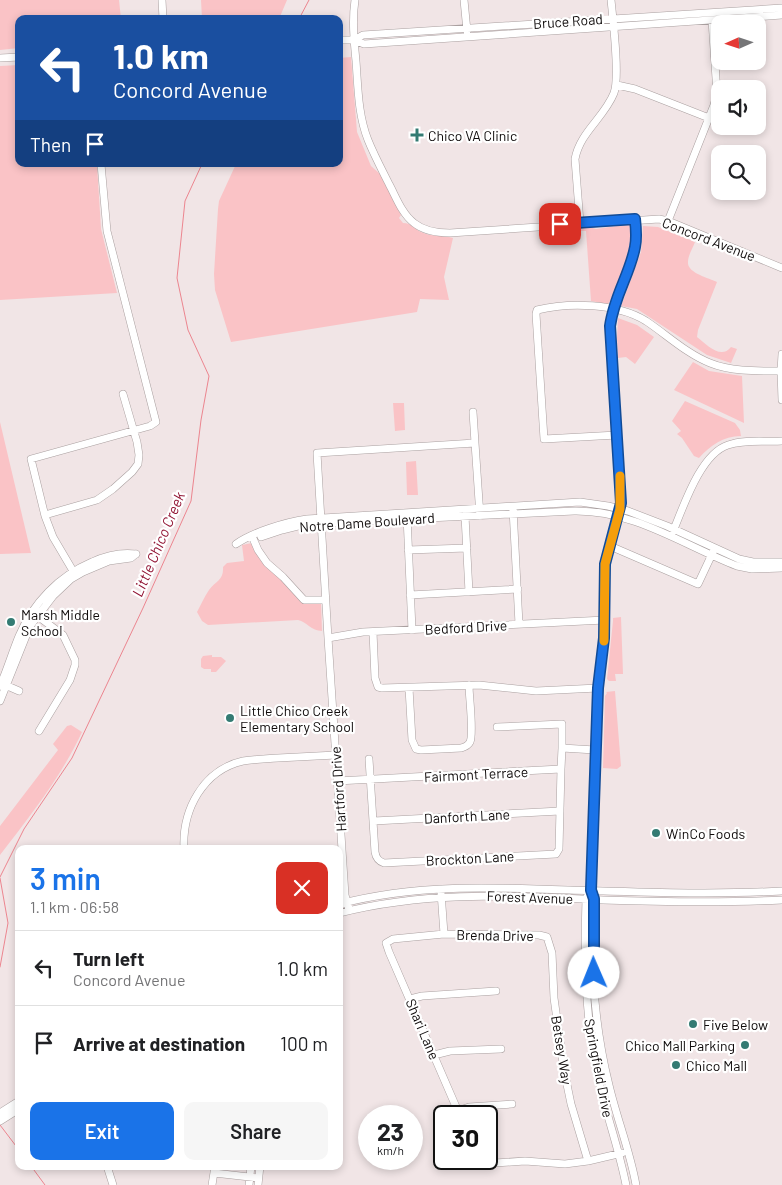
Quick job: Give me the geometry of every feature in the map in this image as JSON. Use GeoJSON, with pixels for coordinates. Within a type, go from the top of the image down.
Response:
{"type":"FeatureCollection","features":[{"type":"Feature","properties":{"kind":"street"},"geometry":{"type":"LineString","coordinates":[[162,0],[163,15]]}},
{"type":"Feature","properties":{"kind":"street","name":"Concord Avenue"},"geometry":{"type":"LineString","coordinates":[[355,0],[353,10],[354,40],[359,103],[368,140],[405,214],[414,223],[427,230],[438,232],[649,218],[668,221],[782,268]]}},
{"type":"Feature","properties":{"kind":"street"},"geometry":{"type":"LineString","coordinates":[[464,0],[467,37]]}},
{"type":"Feature","properties":{"kind":"street"},"geometry":{"type":"LineString","coordinates":[[580,223],[575,160],[577,151],[580,141],[611,99],[616,84],[612,0]]}},
{"type":"Feature","properties":{"kind":"street","name":"Bruce Road"},"geometry":{"type":"LineString","coordinates":[[354,40],[364,35],[782,8]]}},
{"type":"Feature","properties":{"kind":"street","name":"Bruce Road"},"geometry":{"type":"LineString","coordinates":[[766,16],[782,15]]}},
{"type":"Feature","properties":{"kind":"street","name":"Bruce Road"},"geometry":{"type":"LineString","coordinates":[[343,40],[354,40],[364,44],[711,20]]}},
{"type":"Feature","properties":{"kind":"street"},"geometry":{"type":"LineString","coordinates":[[0,58],[15,57]]}},
{"type":"Feature","properties":{"kind":"street"},"geometry":{"type":"LineString","coordinates":[[668,221],[714,105],[717,93],[715,70]]}},
{"type":"Feature","properties":{"kind":"street"},"geometry":{"type":"LineString","coordinates":[[616,84],[635,89],[709,118]]}},
{"type":"Feature","properties":{"kind":"street"},"geometry":{"type":"LineString","coordinates":[[74,574],[53,537],[45,515],[31,459],[156,422],[107,231],[101,167]]}},
{"type":"Feature","properties":{"kind":"street","name":"Springfield Drive"},"geometry":{"type":"LineString","coordinates":[[635,219],[635,249],[613,309],[610,341],[622,493],[620,512],[605,564],[605,620],[598,688],[591,890],[594,899],[594,973],[598,1030],[608,1084],[636,1185]]}},
{"type":"Feature","properties":{"kind":"street"},"geometry":{"type":"LineString","coordinates":[[617,435],[544,439],[537,310],[548,307],[587,306],[613,309],[640,318],[711,364],[738,370],[781,371]]}},
{"type":"Feature","properties":{"kind":"street"},"geometry":{"type":"LineString","coordinates":[[782,354],[782,400]]}},
{"type":"Feature","properties":{"kind":"street"},"geometry":{"type":"LineString","coordinates":[[45,515],[97,500],[132,472],[138,464],[139,455],[123,394]]}},
{"type":"Feature","properties":{"kind":"street"},"geometry":{"type":"LineString","coordinates":[[473,412],[479,512]]}},
{"type":"Feature","properties":{"kind":"street"},"geometry":{"type":"LineString","coordinates":[[672,532],[703,466],[714,453],[727,445],[739,442],[782,441]]}},
{"type":"Feature","properties":{"kind":"street","name":"Hartford Drive"},"geometry":{"type":"LineString","coordinates":[[341,845],[325,600],[318,452],[475,443]]}},
{"type":"Feature","properties":{"kind":"street"},"geometry":{"type":"LineString","coordinates":[[513,510],[519,624]]}},
{"type":"Feature","properties":{"kind":"street","name":"Notre Dame Boulevard"},"geometry":{"type":"LineString","coordinates":[[325,600],[304,600],[283,576],[267,564],[253,538],[321,521],[513,510],[620,512],[672,532],[737,566],[752,569],[782,568]]}},
{"type":"Feature","properties":{"kind":"street","name":"Notre Dame Boulevard"},"geometry":{"type":"LineString","coordinates":[[407,516],[466,516],[479,512]]}},
{"type":"Feature","properties":{"kind":"street"},"geometry":{"type":"LineString","coordinates":[[407,516],[412,630]]}},
{"type":"Feature","properties":{"kind":"street"},"geometry":{"type":"LineString","coordinates":[[466,516],[469,592]]}},
{"type":"Feature","properties":{"kind":"street"},"geometry":{"type":"LineString","coordinates":[[610,546],[698,584],[713,552]]}},
{"type":"Feature","properties":{"kind":"street"},"geometry":{"type":"LineString","coordinates":[[408,550],[467,548]]}},
{"type":"Feature","properties":{"kind":"street"},"geometry":{"type":"LineString","coordinates":[[0,701],[3,685],[20,635],[35,614],[42,599],[53,586],[74,574],[109,561],[131,558],[136,554],[126,552],[111,554],[83,565],[74,574]]}},
{"type":"Feature","properties":{"kind":"street","name":"Notre Dame Boulevard"},"geometry":{"type":"LineString","coordinates":[[713,552],[753,562],[782,562]]}},
{"type":"Feature","properties":{"kind":"street"},"geometry":{"type":"LineString","coordinates":[[410,595],[518,590]]}},
{"type":"Feature","properties":{"kind":"street"},"geometry":{"type":"LineString","coordinates":[[35,614],[63,635],[75,660],[70,680],[39,731]]}},
{"type":"Feature","properties":{"kind":"street","name":"Bedford Drive"},"geometry":{"type":"LineString","coordinates":[[328,638],[373,632],[605,620]]}},
{"type":"Feature","properties":{"kind":"street"},"geometry":{"type":"LineString","coordinates":[[373,632],[375,683],[382,688],[469,685],[536,691],[598,688]]}},
{"type":"Feature","properties":{"kind":"street"},"geometry":{"type":"LineString","coordinates":[[3,685],[18,691]]}},
{"type":"Feature","properties":{"kind":"street"},"geometry":{"type":"LineString","coordinates":[[409,688],[412,740],[416,749],[461,748],[470,744],[472,734],[469,685]]}},
{"type":"Feature","properties":{"kind":"street"},"geometry":{"type":"LineString","coordinates":[[497,727],[562,724],[560,812]]}},
{"type":"Feature","properties":{"kind":"street"},"geometry":{"type":"LineString","coordinates":[[562,748],[595,750]]}},
{"type":"Feature","properties":{"kind":"street"},"geometry":{"type":"LineString","coordinates":[[184,845],[184,833],[190,809],[201,788],[216,773],[242,761],[336,755]]}},
{"type":"Feature","properties":{"kind":"street"},"geometry":{"type":"LineString","coordinates":[[369,759],[374,821]]}},
{"type":"Feature","properties":{"kind":"street","name":"Fairmont Terrace"},"geometry":{"type":"LineString","coordinates":[[337,781],[561,769]]}},
{"type":"Feature","properties":{"kind":"street","name":"Danforth Lane"},"geometry":{"type":"LineString","coordinates":[[374,821],[560,812]]}},
{"type":"Feature","properties":{"kind":"street","name":"Brockton Lane"},"geometry":{"type":"LineString","coordinates":[[374,821],[376,858],[379,862],[384,863],[556,854],[559,849],[560,812]]}},
{"type":"Feature","properties":{"kind":"street","name":"Hartford Drive"},"geometry":{"type":"LineString","coordinates":[[343,866],[345,895],[343,903],[349,910]]}},
{"type":"Feature","properties":{"kind":"street","name":"Forest Avenue"},"geometry":{"type":"LineString","coordinates":[[343,903],[393,893],[441,888],[487,887],[695,894],[782,891]]}},
{"type":"Feature","properties":{"kind":"street","name":"Brenda Drive"},"geometry":{"type":"LineString","coordinates":[[441,888],[444,934]]}},
{"type":"Feature","properties":{"kind":"street","name":"Springfield Drive"},"geometry":{"type":"LineString","coordinates":[[591,890],[586,899],[584,960],[588,1018],[598,1079],[626,1185]]}},
{"type":"Feature","properties":{"kind":"street","name":"Forest Avenue"},"geometry":{"type":"LineString","coordinates":[[343,912],[390,902],[441,896],[485,895],[701,903],[782,900]]}},
{"type":"Feature","properties":{"kind":"street","name":"Brenda Drive"},"geometry":{"type":"LineString","coordinates":[[386,942],[393,939],[444,934],[530,935],[547,937]]}},
{"type":"Feature","properties":{"kind":"street","name":"Betsey Way"},"geometry":{"type":"LineString","coordinates":[[547,937],[552,953],[555,1007],[564,1070],[571,1104],[588,1161]]}},
{"type":"Feature","properties":{"kind":"street","name":"Shari Lane"},"geometry":{"type":"LineString","coordinates":[[386,942],[455,1105]]}},
{"type":"Feature","properties":{"kind":"street"},"geometry":{"type":"LineString","coordinates":[[410,999],[422,996],[496,991]]}},
{"type":"Feature","properties":{"kind":"street"},"geometry":{"type":"LineString","coordinates":[[434,1055],[450,1051],[501,1049]]}},
{"type":"Feature","properties":{"kind":"street"},"geometry":{"type":"LineString","coordinates":[[0,1121],[5,1113],[15,1104]]}},
{"type":"Feature","properties":{"kind":"street"},"geometry":{"type":"LineString","coordinates":[[498,1105],[512,1104]]}},
{"type":"Feature","properties":{"kind":"street"},"geometry":{"type":"LineString","coordinates":[[498,1163],[525,1162],[565,1164],[627,1152]]}},
{"type":"Feature","properties":{"kind":"street"},"geometry":{"type":"LineString","coordinates":[[107,1170],[113,1185]]}},
{"type":"Feature","properties":{"kind":"street"},"geometry":{"type":"LineString","coordinates":[[212,1185],[215,1170]]}},
{"type":"Feature","properties":{"kind":"street"},"geometry":{"type":"LineString","coordinates":[[219,1170],[250,1177],[258,1181]]}},
{"type":"Feature","properties":{"kind":"street"},"geometry":{"type":"LineString","coordinates":[[249,1185],[251,1170]]}},
{"type":"Feature","properties":{"kind":"shaded area"},"geometry":{"type":"Polygon","coordinates":[[[0,0],[119,0],[121,15],[15,15],[15,48],[0,50],[0,0]]]}},
{"type":"Feature","properties":{"kind":"shaded area"},"geometry":{"type":"Polygon","coordinates":[[[201,0],[287,0],[281,15],[202,15],[201,0]]]}},
{"type":"Feature","properties":{"kind":"shaded area"},"geometry":{"type":"Polygon","coordinates":[[[351,57],[357,132],[371,166],[380,174],[401,215],[399,218],[403,223],[409,224],[425,234],[453,238],[444,277],[449,300],[420,299],[417,312],[231,342],[215,290],[214,274],[219,201],[235,167],[343,167],[343,58],[351,57]]]}},
{"type":"Feature","properties":{"kind":"shaded area"},"geometry":{"type":"Polygon","coordinates":[[[15,65],[15,167],[97,167],[101,229],[117,293],[0,300],[0,66],[15,65]]]}},
{"type":"Feature","properties":{"kind":"shaded area"},"geometry":{"type":"Polygon","coordinates":[[[630,224],[632,243],[630,254],[609,303],[591,301],[586,231],[575,231],[575,228],[586,226],[596,229],[630,224]]]}},
{"type":"Feature","properties":{"kind":"shaded area"},"geometry":{"type":"Polygon","coordinates":[[[643,226],[658,227],[695,242],[689,257],[689,266],[695,272],[717,282],[697,337],[718,352],[727,351],[731,347],[737,349],[731,363],[707,355],[637,309],[621,306],[641,252],[643,226]]]}},
{"type":"Feature","properties":{"kind":"shaded area"},"geometry":{"type":"Polygon","coordinates":[[[618,318],[637,325],[654,337],[635,364],[626,357],[618,358],[618,318]]]}},
{"type":"Feature","properties":{"kind":"shaded area"},"geometry":{"type":"Polygon","coordinates":[[[693,362],[709,371],[742,376],[744,423],[674,390],[693,362]]]}},
{"type":"Feature","properties":{"kind":"shaded area"},"geometry":{"type":"Polygon","coordinates":[[[685,401],[735,423],[740,430],[741,436],[734,436],[717,443],[699,458],[694,456],[682,438],[677,434],[681,431],[672,421],[685,401]]]}},
{"type":"Feature","properties":{"kind":"shaded area"},"geometry":{"type":"Polygon","coordinates":[[[393,403],[404,403],[405,430],[395,431],[393,403]]]}},
{"type":"Feature","properties":{"kind":"shaded area"},"geometry":{"type":"Polygon","coordinates":[[[0,422],[31,553],[0,554],[0,422]]]}},
{"type":"Feature","properties":{"kind":"shaded area"},"geometry":{"type":"Polygon","coordinates":[[[416,461],[418,495],[407,495],[406,462],[416,461]]]}},
{"type":"Feature","properties":{"kind":"shaded area"},"geometry":{"type":"Polygon","coordinates":[[[252,543],[303,603],[321,603],[322,631],[315,630],[298,620],[208,625],[202,621],[197,612],[209,590],[221,578],[223,567],[227,563],[244,561],[242,545],[252,543]]]}},
{"type":"Feature","properties":{"kind":"shaded area"},"geometry":{"type":"Polygon","coordinates":[[[621,617],[623,674],[615,674],[616,681],[609,681],[607,679],[613,618],[621,617]]]}},
{"type":"Feature","properties":{"kind":"shaded area"},"geometry":{"type":"Polygon","coordinates":[[[212,655],[212,657],[221,657],[226,661],[216,672],[211,672],[211,669],[201,667],[203,656],[212,655]]]}},
{"type":"Feature","properties":{"kind":"shaded area"},"geometry":{"type":"Polygon","coordinates":[[[615,691],[621,766],[617,769],[603,768],[605,696],[606,692],[615,691]]]}},
{"type":"Feature","properties":{"kind":"shaded area"},"geometry":{"type":"Polygon","coordinates":[[[71,725],[82,732],[74,749],[44,796],[0,855],[0,826],[58,750],[53,744],[67,726],[71,725]]]}},
{"type":"Feature","properties":{"kind":"waterway","name":"Little Chico Creek"},"geometry":{"type":"LineString","coordinates":[[301,15],[309,0]]}},
{"type":"Feature","properties":{"kind":"waterway","name":"Little Chico Creek"},"geometry":{"type":"LineString","coordinates":[[16,845],[24,829],[72,758],[191,501],[201,420],[209,376],[188,330],[177,278],[185,201],[201,167]]}},
{"type":"Feature","properties":{"kind":"waterway","name":"Little Chico Creek"},"geometry":{"type":"LineString","coordinates":[[0,877],[15,847]]}},
{"type":"Feature","properties":{"kind":"waterway","name":"Little Chico Creek"},"geometry":{"type":"LineString","coordinates":[[0,878],[8,923],[0,967]]}},
{"type":"Feature","properties":{"kind":"waterway","name":"Little Chico Creek"},"geometry":{"type":"LineString","coordinates":[[0,1125],[15,1145]]}},
{"type":"Feature","properties":{"kind":"waterway","name":"Little Chico Creek"},"geometry":{"type":"LineString","coordinates":[[34,1170],[45,1185]]}},
{"type":"Feature","properties":{"kind":"slow traffic"},"geometry":{"type":"LineString","coordinates":[[604,641],[605,564],[619,518],[622,493],[620,476]]}},
{"type":"Feature","properties":{"kind":"place","name":"Chico VA Clinic"},"geometry":{"type":"Point","coordinates":[417,135]}},
{"type":"Feature","properties":{"kind":"place","name":"Marsh Middle School"},"geometry":{"type":"Point","coordinates":[11,622]}},
{"type":"Feature","properties":{"kind":"place","name":"Little Chico Creek Elementary School"},"geometry":{"type":"Point","coordinates":[230,718]}},
{"type":"Feature","properties":{"kind":"place","name":"WinCo Foods"},"geometry":{"type":"Point","coordinates":[656,833]}},
{"type":"Feature","properties":{"kind":"place","name":"Five Below"},"geometry":{"type":"Point","coordinates":[693,1024]}},
{"type":"Feature","properties":{"kind":"place","name":"Chico Mall Parking"},"geometry":{"type":"Point","coordinates":[745,1045]}},
{"type":"Feature","properties":{"kind":"place","name":"Chico Mall"},"geometry":{"type":"Point","coordinates":[676,1065]}},
{"type":"Feature","properties":{"kind":"route"},"geometry":{"type":"LineString","coordinates":[[560,224],[635,219],[636,236],[635,249],[615,302],[610,326],[622,493],[619,518],[605,564],[605,620],[598,688],[591,890],[594,899],[594,973]]}}]}
